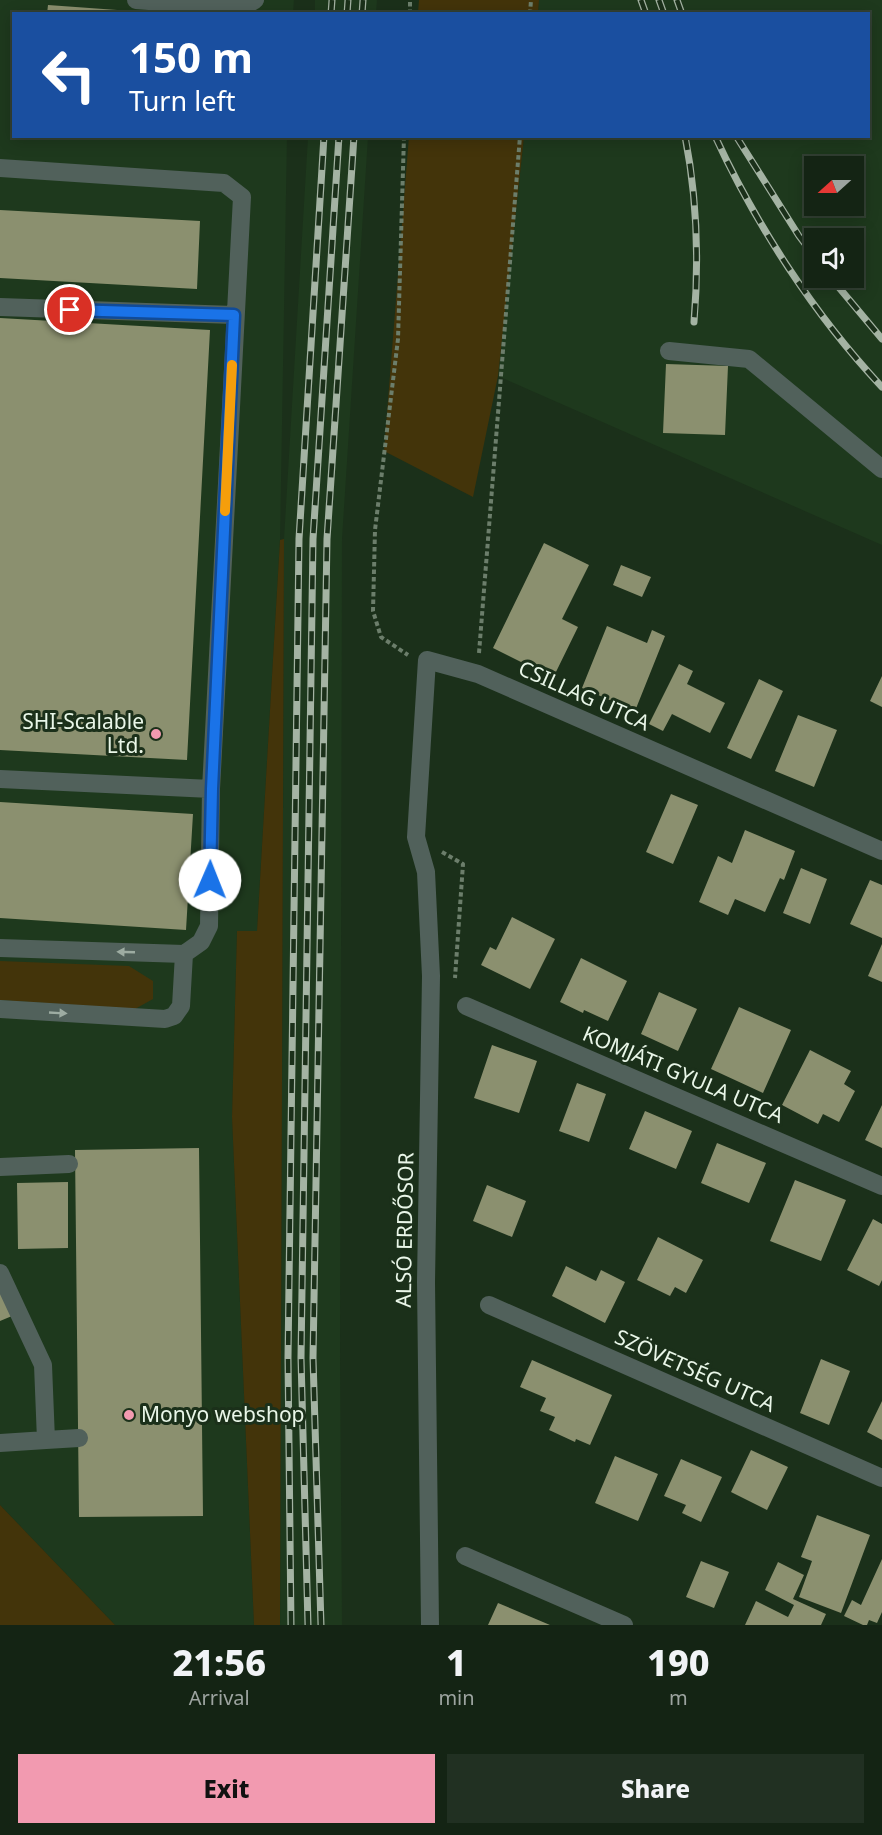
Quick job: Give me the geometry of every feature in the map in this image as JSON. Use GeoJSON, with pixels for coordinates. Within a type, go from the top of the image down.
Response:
{"type":"FeatureCollection","features":[{"type":"Feature","properties":{"kind":"street"},"geometry":{"type":"LineString","coordinates":[[136,0],[241,8],[255,0]]}},
{"type":"Feature","properties":{"kind":"street"},"geometry":{"type":"LineString","coordinates":[[0,168],[224,183],[242,197],[234,315],[212,789],[209,926],[201,942],[184,954],[0,948]]}},
{"type":"Feature","properties":{"kind":"street"},"geometry":{"type":"LineString","coordinates":[[0,307],[234,315]]}},
{"type":"Feature","properties":{"kind":"street"},"geometry":{"type":"LineString","coordinates":[[669,351],[748,359],[882,469]]}},
{"type":"Feature","properties":{"kind":"street"},"geometry":{"type":"LineString","coordinates":[[416,837],[428,660]]}},
{"type":"Feature","properties":{"kind":"street","name":"CSILLAG UTCA"},"geometry":{"type":"LineString","coordinates":[[428,660],[478,674],[882,850]]}},
{"type":"Feature","properties":{"kind":"street"},"geometry":{"type":"LineString","coordinates":[[0,778],[212,789]]}},
{"type":"Feature","properties":{"kind":"street","name":"ALSÓ ERDŐSOR"},"geometry":{"type":"LineString","coordinates":[[416,837],[426,872],[431,976],[426,1282],[430,1625]]}},
{"type":"Feature","properties":{"kind":"street"},"geometry":{"type":"LineString","coordinates":[[0,1009],[165,1019],[174,1016],[181,1005],[184,954]]}},
{"type":"Feature","properties":{"kind":"street","name":"KOMJÁTI GYULA UTCA"},"geometry":{"type":"LineString","coordinates":[[466,1006],[882,1186]]}},
{"type":"Feature","properties":{"kind":"street"},"geometry":{"type":"LineString","coordinates":[[0,1167],[69,1164]]}},
{"type":"Feature","properties":{"kind":"street"},"geometry":{"type":"LineString","coordinates":[[0,1273],[43,1365],[46,1440]]}},
{"type":"Feature","properties":{"kind":"street","name":"SZÖVETSÉG UTCA"},"geometry":{"type":"LineString","coordinates":[[489,1305],[882,1478]]}},
{"type":"Feature","properties":{"kind":"street"},"geometry":{"type":"LineString","coordinates":[[0,1443],[78,1438]]}},
{"type":"Feature","properties":{"kind":"street"},"geometry":{"type":"LineString","coordinates":[[465,1556],[624,1625]]}},
{"type":"Feature","properties":{"kind":"path"},"geometry":{"type":"LineString","coordinates":[[404,138],[398,339],[375,530],[373,611],[381,637],[413,659],[428,660]]}},
{"type":"Feature","properties":{"kind":"path"},"geometry":{"type":"LineString","coordinates":[[478,674],[520,138]]}},
{"type":"Feature","properties":{"kind":"path"},"geometry":{"type":"LineString","coordinates":[[416,837],[463,864],[454,989]]}},
{"type":"Feature","properties":{"kind":"shaded area"},"geometry":{"type":"Polygon","coordinates":[[[0,0],[294,0],[293,12],[12,12],[12,138],[287,138],[280,540],[257,931],[237,931],[232,1117],[254,1625],[115,1625],[0,1505],[0,0]]]}},
{"type":"Feature","properties":{"kind":"shaded area"},"geometry":{"type":"Polygon","coordinates":[[[315,0],[377,0],[376,12],[315,12],[315,0]]]}},
{"type":"Feature","properties":{"kind":"shaded area"},"geometry":{"type":"Polygon","coordinates":[[[419,0],[539,0],[538,12],[418,12],[419,0]]]}},
{"type":"Feature","properties":{"kind":"shaded area"},"geometry":{"type":"Polygon","coordinates":[[[539,0],[882,0],[882,545],[498,376],[524,138],[870,138],[870,12],[538,12],[539,0]]]}},
{"type":"Feature","properties":{"kind":"shaded area"},"geometry":{"type":"Polygon","coordinates":[[[308,138],[368,138],[342,539],[340,1357],[342,1625],[280,1625],[284,539],[308,138]]]}},
{"type":"Feature","properties":{"kind":"shaded area"},"geometry":{"type":"Polygon","coordinates":[[[409,138],[524,138],[498,376],[473,497],[384,451],[409,138]]]}},
{"type":"Feature","properties":{"kind":"shaded area"},"geometry":{"type":"Polygon","coordinates":[[[284,539],[280,1625],[254,1625],[232,1117],[237,931],[257,931],[280,540],[284,539]]]}},
{"type":"Feature","properties":{"kind":"shaded area"},"geometry":{"type":"Polygon","coordinates":[[[0,961],[129,966],[153,981],[153,999],[135,1009],[0,1000],[0,961]]]}},
{"type":"Feature","properties":{"kind":"shaded area"},"geometry":{"type":"Polygon","coordinates":[[[0,1505],[115,1625],[0,1625],[0,1505]]]}},
{"type":"Feature","properties":{"kind":"building"},"geometry":{"type":"Polygon","coordinates":[[[48,5],[131,11],[131,12],[47,12],[48,5]]]}},
{"type":"Feature","properties":{"kind":"building"},"geometry":{"type":"Polygon","coordinates":[[[0,210],[200,221],[197,289],[0,278],[0,210]]]}},
{"type":"Feature","properties":{"kind":"building"},"geometry":{"type":"Polygon","coordinates":[[[0,318],[210,330],[187,760],[0,750],[0,318]]]}},
{"type":"Feature","properties":{"kind":"building"},"geometry":{"type":"Polygon","coordinates":[[[666,364],[728,366],[725,435],[663,433],[666,364]]]}},
{"type":"Feature","properties":{"kind":"building"},"geometry":{"type":"Polygon","coordinates":[[[544,543],[589,565],[562,619],[578,627],[553,678],[493,648],[544,543]]]}},
{"type":"Feature","properties":{"kind":"building"},"geometry":{"type":"Polygon","coordinates":[[[621,565],[651,577],[642,597],[613,585],[621,565]]]}},
{"type":"Feature","properties":{"kind":"building"},"geometry":{"type":"Polygon","coordinates":[[[607,626],[647,643],[652,630],[665,636],[635,711],[582,688],[607,626]]]}},
{"type":"Feature","properties":{"kind":"building"},"geometry":{"type":"Polygon","coordinates":[[[679,664],[693,671],[687,684],[725,703],[710,733],[672,714],[663,731],[649,724],[679,664]]]}},
{"type":"Feature","properties":{"kind":"building"},"geometry":{"type":"Polygon","coordinates":[[[882,676],[882,707],[870,701],[882,676]]]}},
{"type":"Feature","properties":{"kind":"building"},"geometry":{"type":"Polygon","coordinates":[[[759,679],[783,691],[751,759],[727,748],[759,679]]]}},
{"type":"Feature","properties":{"kind":"building"},"geometry":{"type":"Polygon","coordinates":[[[798,715],[837,730],[814,787],[775,771],[798,715]]]}},
{"type":"Feature","properties":{"kind":"building"},"geometry":{"type":"Polygon","coordinates":[[[671,794],[698,805],[673,864],[646,852],[671,794]]]}},
{"type":"Feature","properties":{"kind":"building"},"geometry":{"type":"Polygon","coordinates":[[[0,802],[193,814],[186,930],[0,918],[0,802]]]}},
{"type":"Feature","properties":{"kind":"building"},"geometry":{"type":"Polygon","coordinates":[[[745,830],[795,851],[784,880],[780,878],[765,912],[735,899],[728,915],[699,902],[718,856],[732,863],[745,830]]]}},
{"type":"Feature","properties":{"kind":"building"},"geometry":{"type":"Polygon","coordinates":[[[801,868],[827,879],[810,924],[783,913],[801,868]]]}},
{"type":"Feature","properties":{"kind":"building"},"geometry":{"type":"Polygon","coordinates":[[[870,880],[882,885],[882,938],[850,924],[870,880]]]}},
{"type":"Feature","properties":{"kind":"building"},"geometry":{"type":"Polygon","coordinates":[[[512,917],[555,939],[530,989],[481,965],[490,947],[496,950],[512,917]]]}},
{"type":"Feature","properties":{"kind":"building"},"geometry":{"type":"Polygon","coordinates":[[[882,944],[882,982],[868,976],[882,944]]]}},
{"type":"Feature","properties":{"kind":"building"},"geometry":{"type":"Polygon","coordinates":[[[581,958],[627,981],[608,1021],[560,1002],[581,958]]]}},
{"type":"Feature","properties":{"kind":"building"},"geometry":{"type":"Polygon","coordinates":[[[659,992],[697,1009],[678,1051],[641,1034],[659,992]]]}},
{"type":"Feature","properties":{"kind":"building"},"geometry":{"type":"Polygon","coordinates":[[[739,1007],[791,1030],[763,1093],[711,1069],[739,1007]]]}},
{"type":"Feature","properties":{"kind":"building"},"geometry":{"type":"Polygon","coordinates":[[[492,1045],[537,1061],[519,1113],[474,1098],[492,1045]]]}},
{"type":"Feature","properties":{"kind":"building"},"geometry":{"type":"Polygon","coordinates":[[[810,1050],[851,1071],[844,1084],[855,1091],[839,1122],[823,1114],[818,1124],[782,1105],[810,1050]]]}},
{"type":"Feature","properties":{"kind":"building"},"geometry":{"type":"Polygon","coordinates":[[[577,1083],[606,1094],[589,1142],[559,1131],[577,1083]]]}},
{"type":"Feature","properties":{"kind":"building"},"geometry":{"type":"Polygon","coordinates":[[[882,1105],[882,1148],[865,1140],[882,1105]]]}},
{"type":"Feature","properties":{"kind":"building"},"geometry":{"type":"Polygon","coordinates":[[[645,1111],[692,1131],[676,1169],[629,1149],[645,1111]]]}},
{"type":"Feature","properties":{"kind":"building"},"geometry":{"type":"Polygon","coordinates":[[[717,1143],[766,1163],[749,1203],[701,1183],[717,1143]]]}},
{"type":"Feature","properties":{"kind":"building"},"geometry":{"type":"Polygon","coordinates":[[[199,1148],[203,1516],[79,1517],[75,1150],[199,1148]]]}},
{"type":"Feature","properties":{"kind":"building"},"geometry":{"type":"Polygon","coordinates":[[[795,1180],[846,1200],[821,1261],[770,1241],[795,1180]]]}},
{"type":"Feature","properties":{"kind":"building"},"geometry":{"type":"Polygon","coordinates":[[[68,1182],[68,1248],[18,1249],[17,1183],[68,1182]]]}},
{"type":"Feature","properties":{"kind":"building"},"geometry":{"type":"Polygon","coordinates":[[[487,1185],[526,1201],[512,1237],[473,1221],[487,1185]]]}},
{"type":"Feature","properties":{"kind":"building"},"geometry":{"type":"Polygon","coordinates":[[[873,1219],[882,1224],[882,1280],[879,1286],[847,1270],[873,1219]]]}},
{"type":"Feature","properties":{"kind":"building"},"geometry":{"type":"Polygon","coordinates":[[[658,1237],[703,1260],[686,1293],[675,1287],[670,1296],[637,1280],[658,1237]]]}},
{"type":"Feature","properties":{"kind":"building"},"geometry":{"type":"Polygon","coordinates":[[[566,1266],[596,1281],[601,1270],[625,1282],[605,1323],[552,1296],[566,1266]]]}},
{"type":"Feature","properties":{"kind":"building"},"geometry":{"type":"Polygon","coordinates":[[[0,1291],[12,1316],[0,1321],[0,1291]]]}},
{"type":"Feature","properties":{"kind":"building"},"geometry":{"type":"Polygon","coordinates":[[[821,1359],[850,1371],[829,1425],[800,1413],[821,1359]]]}},
{"type":"Feature","properties":{"kind":"building"},"geometry":{"type":"Polygon","coordinates":[[[532,1360],[612,1395],[590,1445],[576,1439],[575,1442],[549,1430],[555,1417],[540,1411],[546,1398],[520,1387],[532,1360]]]}},
{"type":"Feature","properties":{"kind":"building"},"geometry":{"type":"Polygon","coordinates":[[[882,1401],[882,1440],[867,1432],[882,1401]]]}},
{"type":"Feature","properties":{"kind":"building"},"geometry":{"type":"Polygon","coordinates":[[[751,1450],[788,1467],[767,1510],[731,1492],[751,1450]]]}},
{"type":"Feature","properties":{"kind":"building"},"geometry":{"type":"Polygon","coordinates":[[[615,1456],[658,1474],[638,1521],[595,1503],[615,1456]]]}},
{"type":"Feature","properties":{"kind":"building"},"geometry":{"type":"Polygon","coordinates":[[[681,1459],[722,1477],[701,1522],[682,1513],[686,1505],[664,1496],[681,1459]]]}},
{"type":"Feature","properties":{"kind":"building"},"geometry":{"type":"Polygon","coordinates":[[[817,1515],[870,1535],[841,1613],[799,1597],[812,1561],[801,1557],[817,1515]]]}},
{"type":"Feature","properties":{"kind":"building"},"geometry":{"type":"Polygon","coordinates":[[[882,1559],[882,1612],[877,1623],[869,1620],[867,1625],[863,1625],[844,1616],[852,1600],[861,1605],[882,1559]]]}},
{"type":"Feature","properties":{"kind":"building"},"geometry":{"type":"Polygon","coordinates":[[[701,1561],[729,1572],[714,1608],[686,1597],[701,1561]]]}},
{"type":"Feature","properties":{"kind":"building"},"geometry":{"type":"Polygon","coordinates":[[[778,1562],[804,1575],[793,1599],[826,1614],[821,1625],[745,1625],[756,1601],[788,1617],[794,1605],[765,1590],[778,1562]]]}},
{"type":"Feature","properties":{"kind":"building"},"geometry":{"type":"Polygon","coordinates":[[[498,1603],[550,1625],[488,1625],[498,1603]]]}},
{"type":"Feature","properties":{"kind":"railway"},"geometry":{"type":"LineString","coordinates":[[331,12],[332,0]]}},
{"type":"Feature","properties":{"kind":"railway"},"geometry":{"type":"LineString","coordinates":[[347,12],[348,0]]}},
{"type":"Feature","properties":{"kind":"railway"},"geometry":{"type":"LineString","coordinates":[[362,12],[363,0]]}},
{"type":"Feature","properties":{"kind":"railway"},"geometry":{"type":"LineString","coordinates":[[641,0],[645,12]]}},
{"type":"Feature","properties":{"kind":"railway"},"geometry":{"type":"LineString","coordinates":[[659,0],[663,12]]}},
{"type":"Feature","properties":{"kind":"railway"},"geometry":{"type":"LineString","coordinates":[[677,0],[681,12]]}},
{"type":"Feature","properties":{"kind":"railway"},"geometry":{"type":"LineString","coordinates":[[291,1625],[288,1358],[299,539],[324,138]]}},
{"type":"Feature","properties":{"kind":"railway"},"geometry":{"type":"LineString","coordinates":[[308,1625],[301,1358],[313,539],[339,138]]}},
{"type":"Feature","properties":{"kind":"railway"},"geometry":{"type":"LineString","coordinates":[[321,1625],[313,1358],[327,539],[354,138]]}},
{"type":"Feature","properties":{"kind":"railway"},"geometry":{"type":"LineString","coordinates":[[685,138],[696,229],[694,322]]}},
{"type":"Feature","properties":{"kind":"railway"},"geometry":{"type":"LineString","coordinates":[[716,138],[749,203],[789,268],[833,330],[882,387]]}},
{"type":"Feature","properties":{"kind":"railway"},"geometry":{"type":"LineString","coordinates":[[737,138],[804,243]]}},
{"type":"Feature","properties":{"kind":"railway"},"geometry":{"type":"LineString","coordinates":[[839,288],[882,339]]}},
{"type":"Feature","properties":{"kind":"slow traffic"},"geometry":{"type":"LineString","coordinates":[[225,511],[232,365]]}},
{"type":"Feature","properties":{"kind":"place","name":"SHI-Scalable Ltd."},"geometry":{"type":"Point","coordinates":[156,734]}},
{"type":"Feature","properties":{"kind":"place","name":"Monyo webshop"},"geometry":{"type":"Point","coordinates":[129,1415]}},
{"type":"Feature","properties":{"kind":"route"},"geometry":{"type":"LineString","coordinates":[[70,310],[234,315],[212,789],[210,880]]}}]}
